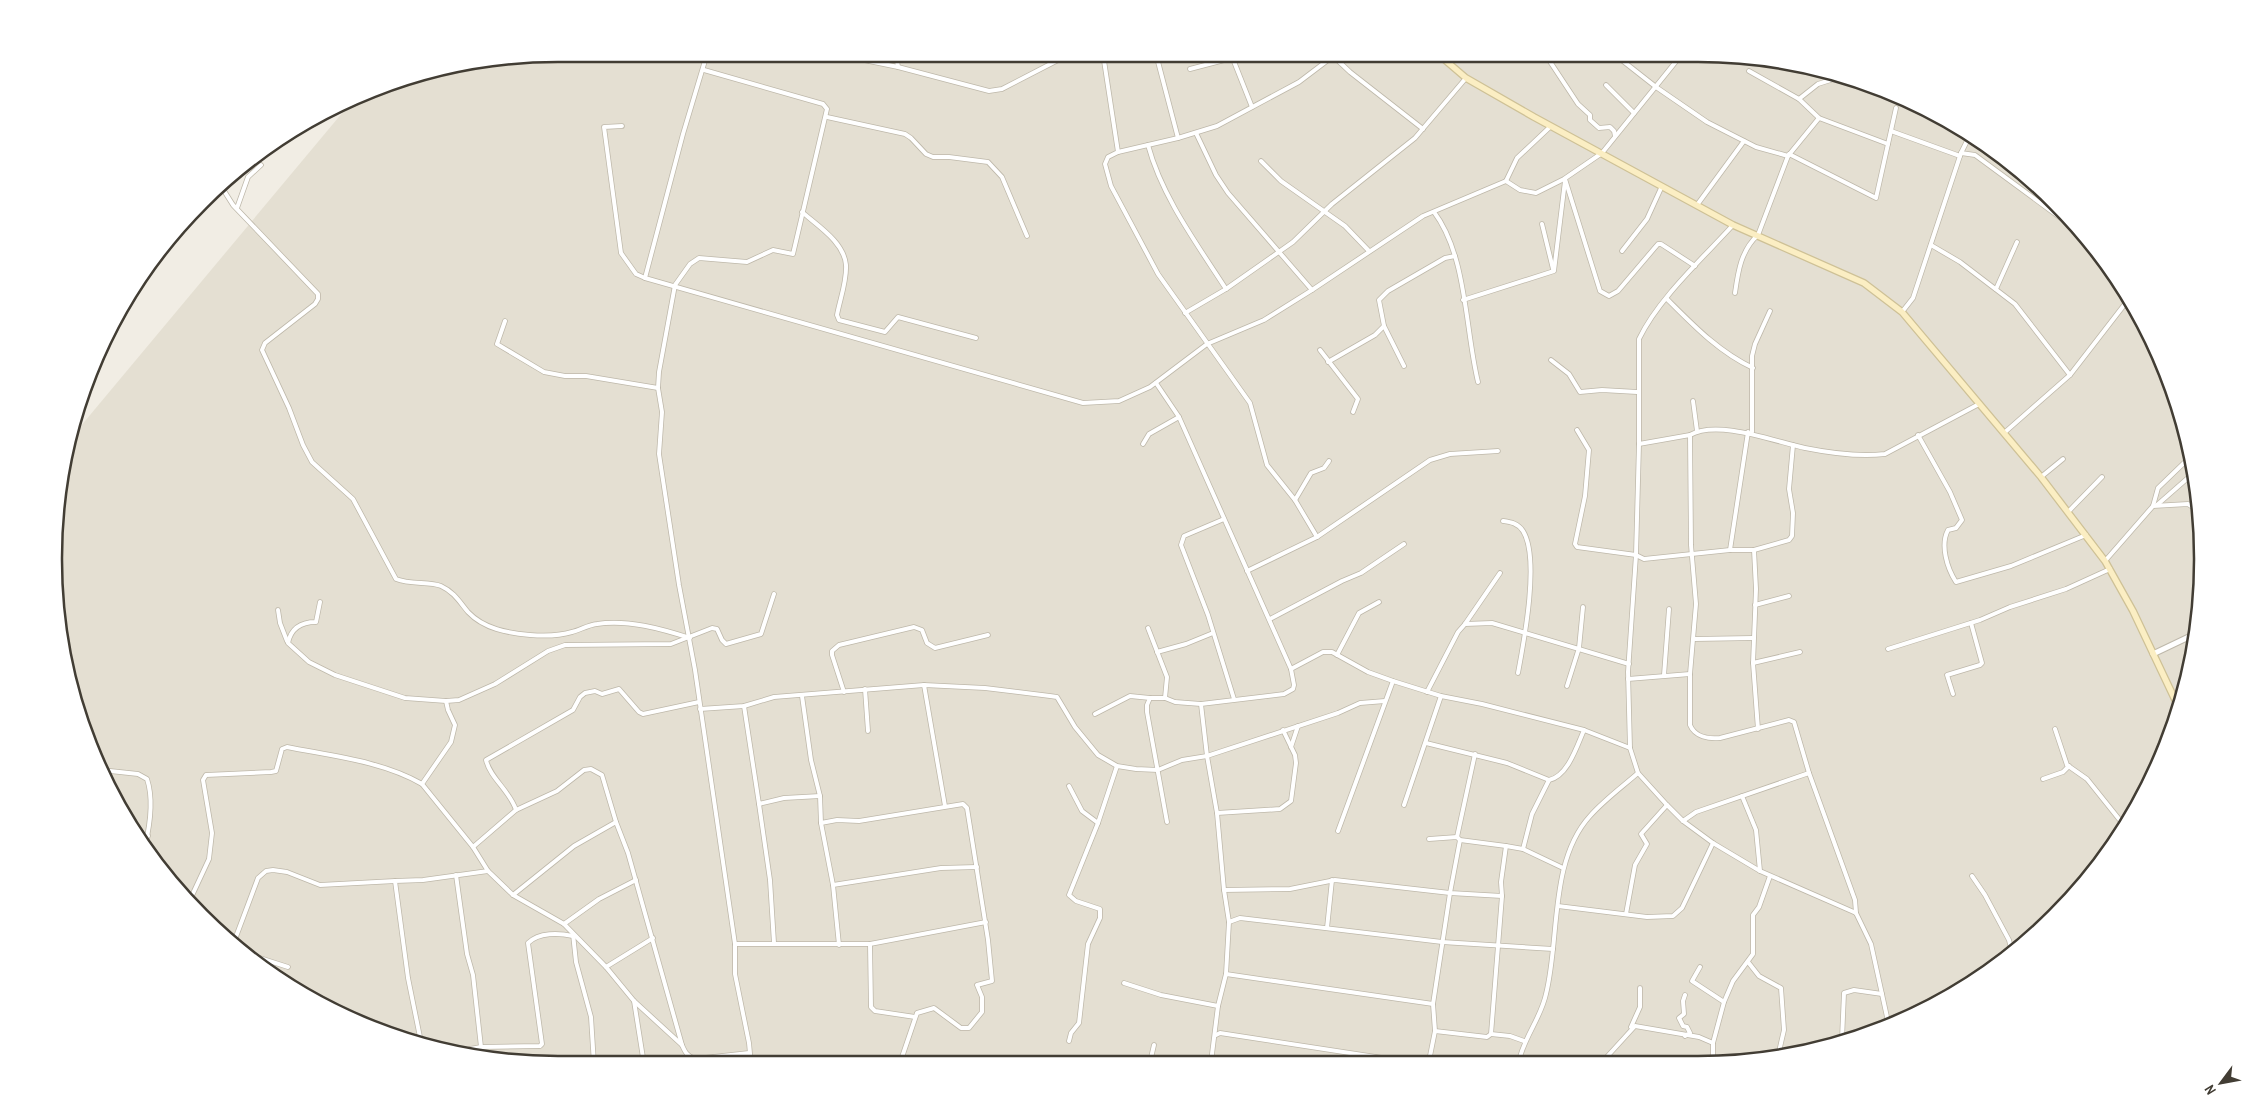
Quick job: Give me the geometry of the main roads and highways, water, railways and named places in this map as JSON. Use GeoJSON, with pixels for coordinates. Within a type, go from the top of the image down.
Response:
{"type":"FeatureCollection","features":[{"type":"Feature","properties":{"kind":"main road"},"geometry":{"type":"LineString","coordinates":[[1447,62],[1466,78],[1733,225],[1758,234],[1864,283],[1902,312],[2040,477],[2105,561],[2133,611],[2174,698]]}}]}
